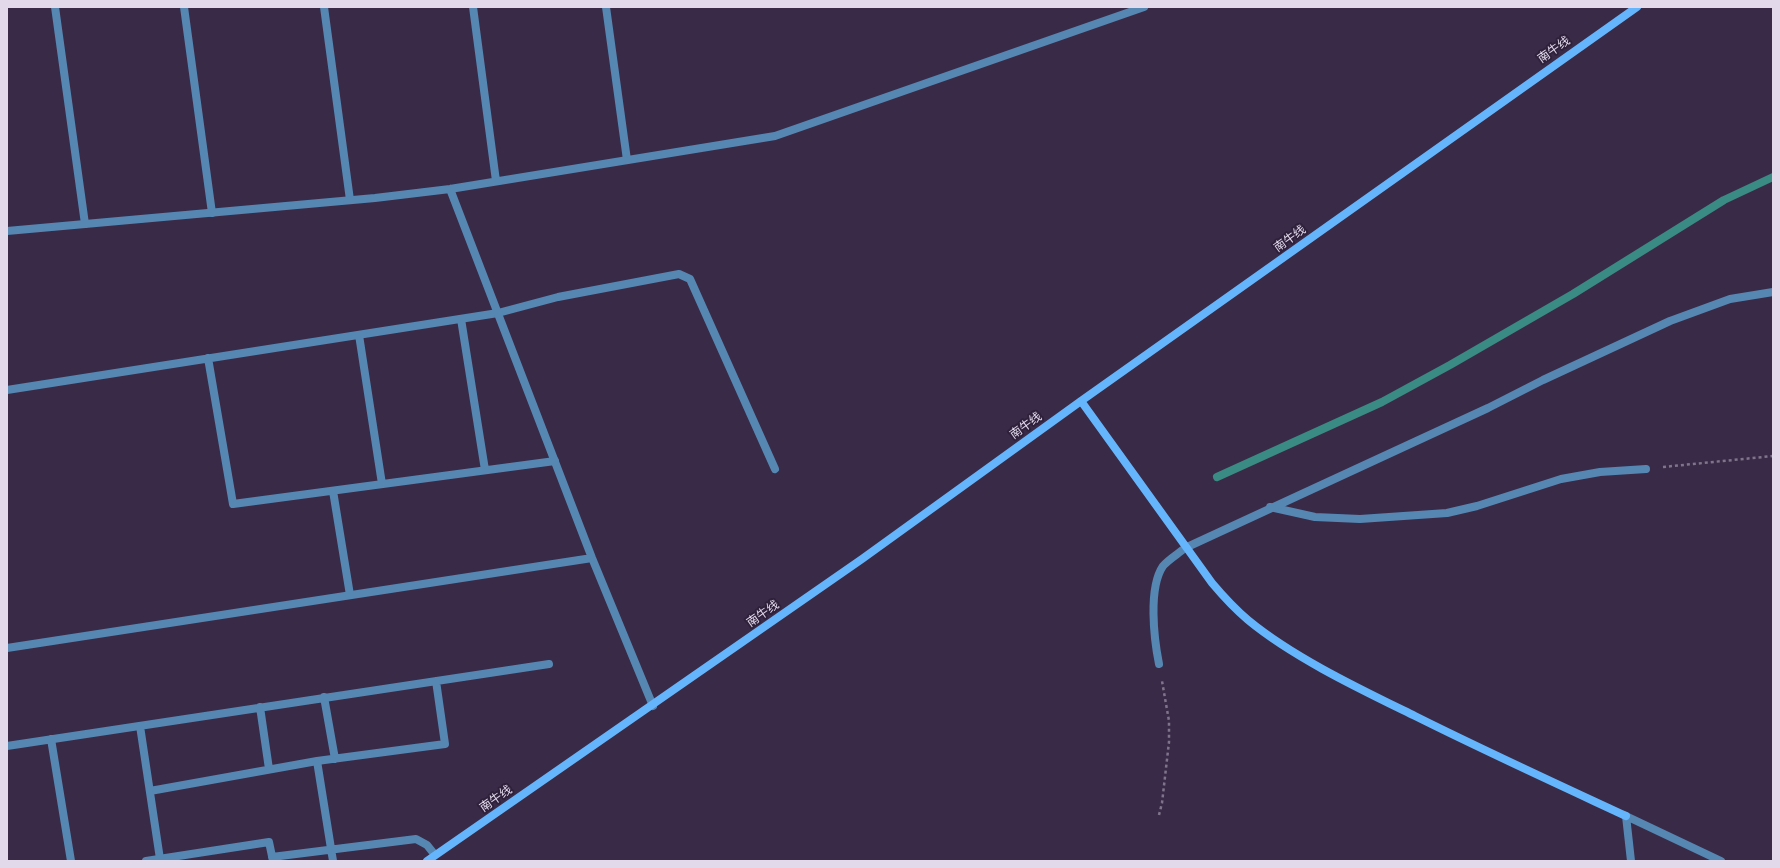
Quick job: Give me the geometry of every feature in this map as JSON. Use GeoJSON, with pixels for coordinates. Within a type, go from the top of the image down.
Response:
{"type":"FeatureCollection","features":[{"type":"Feature","properties":{"kind":"main road","name":"南牛线"},"geometry":{"type":"LineString","coordinates":[[427,861],[653,706],[869,555],[1081,401],[1637,7]]}},
{"type":"Feature","properties":{"kind":"main road"},"geometry":{"type":"LineString","coordinates":[[1081,401],[1212,584],[1244,617],[1276,640],[1314,663],[1373,695],[1496,756],[1626,816]]}},
{"type":"Feature","properties":{"kind":"street"},"geometry":{"type":"LineString","coordinates":[[55,7],[86,224]]}},
{"type":"Feature","properties":{"kind":"street"},"geometry":{"type":"LineString","coordinates":[[184,7],[212,213]]}},
{"type":"Feature","properties":{"kind":"street"},"geometry":{"type":"LineString","coordinates":[[324,7],[350,200]]}},
{"type":"Feature","properties":{"kind":"street"},"geometry":{"type":"LineString","coordinates":[[473,7],[496,181]]}},
{"type":"Feature","properties":{"kind":"street"},"geometry":{"type":"LineString","coordinates":[[606,7],[627,160]]}},
{"type":"Feature","properties":{"kind":"street"},"geometry":{"type":"LineString","coordinates":[[7,232],[350,200],[450,189],[775,136],[1144,7]]}},
{"type":"Feature","properties":{"kind":"street"},"geometry":{"type":"LineString","coordinates":[[450,189],[592,558],[653,706]]}},
{"type":"Feature","properties":{"kind":"street"},"geometry":{"type":"LineString","coordinates":[[7,390],[498,313],[558,297],[679,274],[690,279],[775,469]]}},
{"type":"Feature","properties":{"kind":"street"},"geometry":{"type":"LineString","coordinates":[[1159,664],[1154,639],[1153,616],[1157,584],[1163,566],[1185,548],[1270,507],[1415,442],[1670,321],[1730,299],[1773,292]]}},
{"type":"Feature","properties":{"kind":"street"},"geometry":{"type":"LineString","coordinates":[[461,319],[485,470]]}},
{"type":"Feature","properties":{"kind":"street"},"geometry":{"type":"LineString","coordinates":[[359,335],[382,484]]}},
{"type":"Feature","properties":{"kind":"street"},"geometry":{"type":"LineString","coordinates":[[208,358],[233,504],[555,461]]}},
{"type":"Feature","properties":{"kind":"street"},"geometry":{"type":"LineString","coordinates":[[1270,507],[1316,517],[1360,519],[1447,513],[1477,506],[1561,479],[1600,472],[1646,469]]}},
{"type":"Feature","properties":{"kind":"street"},"geometry":{"type":"LineString","coordinates":[[333,491],[350,595]]}},
{"type":"Feature","properties":{"kind":"street"},"geometry":{"type":"LineString","coordinates":[[7,648],[592,558]]}},
{"type":"Feature","properties":{"kind":"street"},"geometry":{"type":"LineString","coordinates":[[7,746],[549,664]]}},
{"type":"Feature","properties":{"kind":"street"},"geometry":{"type":"LineString","coordinates":[[150,791],[318,761],[446,744],[436,681]]}},
{"type":"Feature","properties":{"kind":"street"},"geometry":{"type":"LineString","coordinates":[[324,698],[335,759]]}},
{"type":"Feature","properties":{"kind":"street"},"geometry":{"type":"LineString","coordinates":[[260,707],[269,769]]}},
{"type":"Feature","properties":{"kind":"street"},"geometry":{"type":"LineString","coordinates":[[140,726],[160,859]]}},
{"type":"Feature","properties":{"kind":"street"},"geometry":{"type":"LineString","coordinates":[[51,739],[72,861]]}},
{"type":"Feature","properties":{"kind":"street"},"geometry":{"type":"LineString","coordinates":[[318,761],[333,861]]}},
{"type":"Feature","properties":{"kind":"street"},"geometry":{"type":"LineString","coordinates":[[1626,816],[1631,861]]}},
{"type":"Feature","properties":{"kind":"street"},"geometry":{"type":"LineString","coordinates":[[1626,816],[1721,861]]}},
{"type":"Feature","properties":{"kind":"street"},"geometry":{"type":"LineString","coordinates":[[146,861],[269,842],[273,859],[416,839],[427,845],[435,855]]}},
{"type":"Feature","properties":{"kind":"path"},"geometry":{"type":"LineString","coordinates":[[1646,469],[1773,456]]}},
{"type":"Feature","properties":{"kind":"path"},"geometry":{"type":"LineString","coordinates":[[1159,664],[1169,721],[1170,742],[1159,815]]}},
{"type":"Feature","properties":{"kind":"waterway"},"geometry":{"type":"LineString","coordinates":[[1217,477],[1382,402],[1450,365],[1573,294],[1724,200],[1773,177]]}}]}
